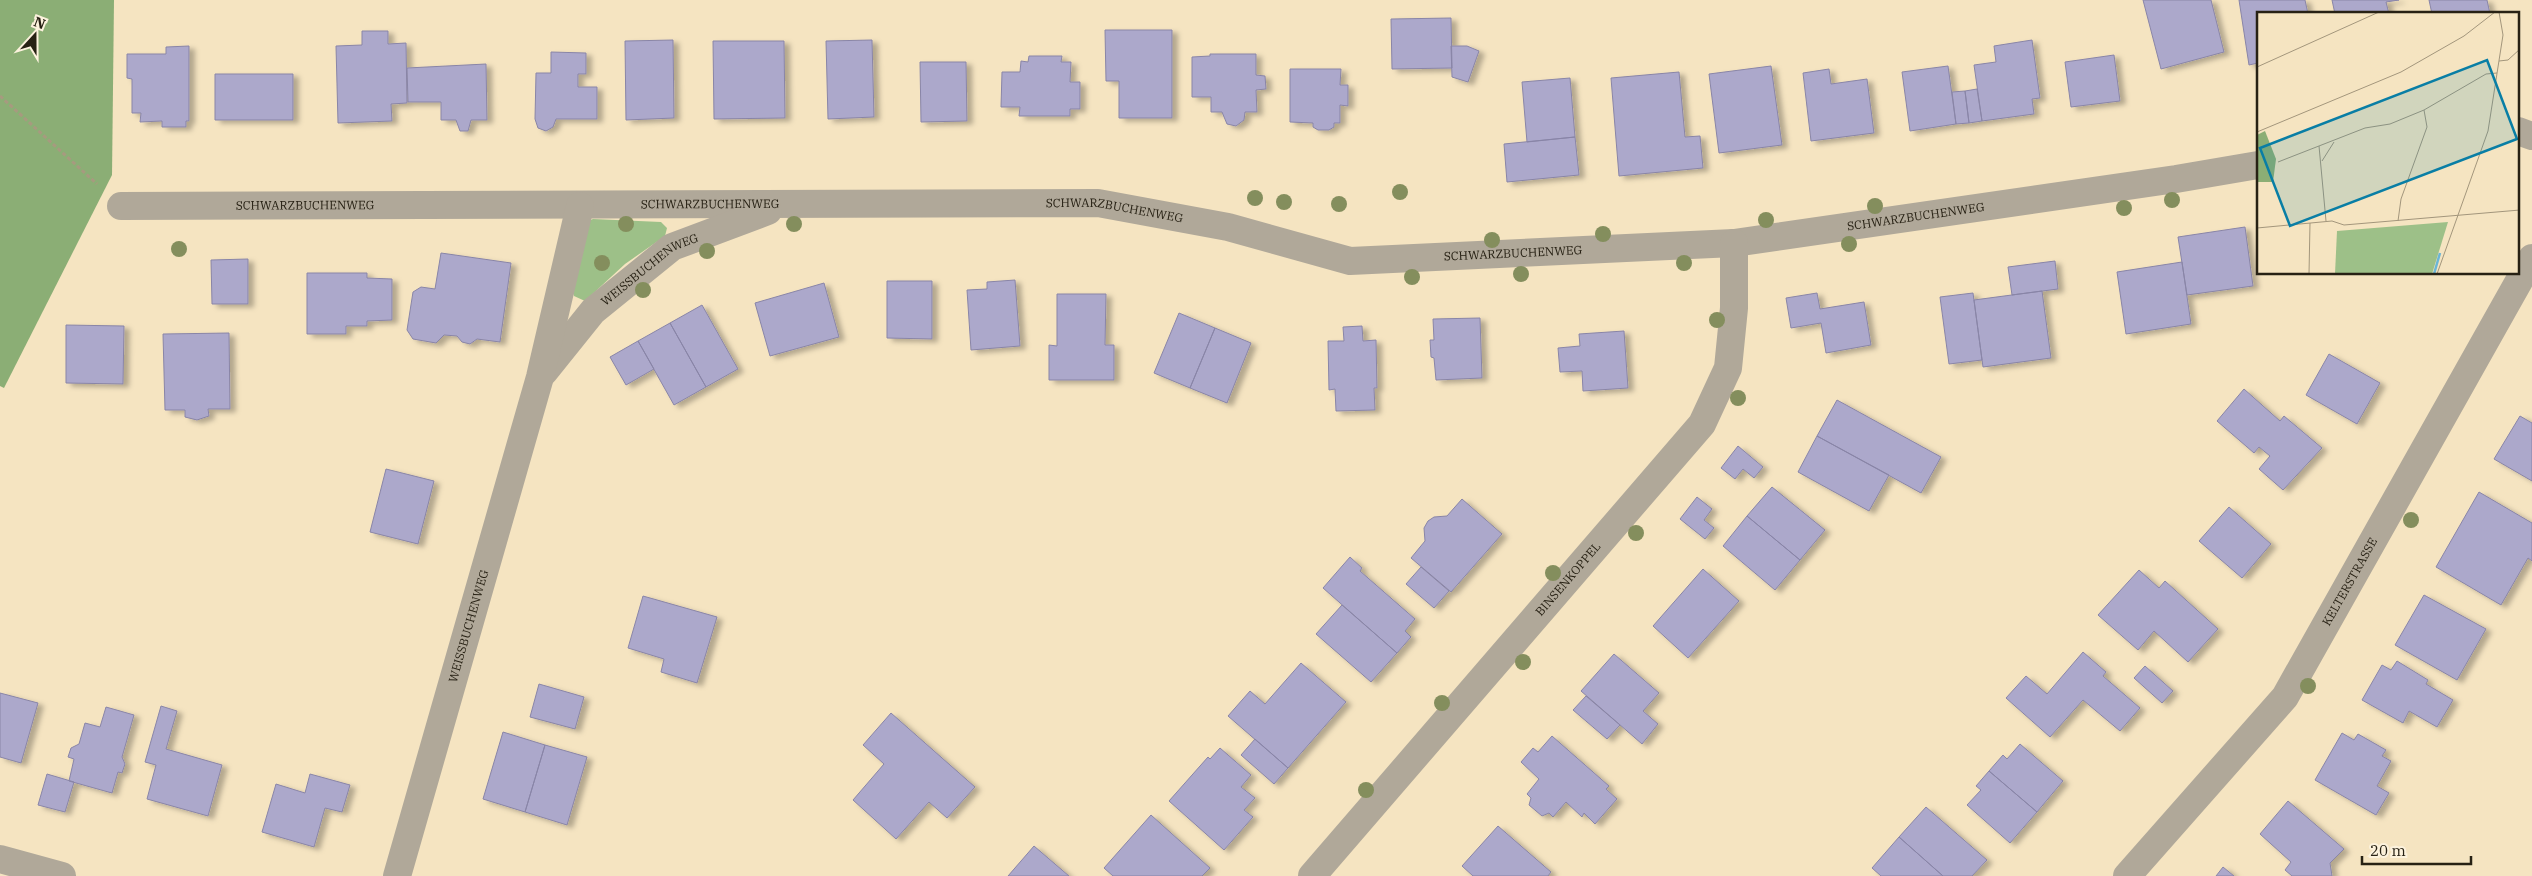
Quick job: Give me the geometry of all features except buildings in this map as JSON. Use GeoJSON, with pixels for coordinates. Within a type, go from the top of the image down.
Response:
{"type":"FeatureCollection","features":[{"type":"Feature","properties":{"kind":"street"},"geometry":{"type":"LineString","coordinates":[[2520,132],[2532,136]]}},
{"type":"Feature","properties":{"kind":"street","name":"SCHWARZBUCHENWEG"},"geometry":{"type":"LineString","coordinates":[[121,206],[1098,203],[1228,227],[1350,261],[1734,243],[2176,180],[2257,164]]}},
{"type":"Feature","properties":{"kind":"street","name":"WEISSBUCHENWEG"},"geometry":{"type":"LineString","coordinates":[[540,377],[593,311],[672,247],[788,204]]}},
{"type":"Feature","properties":{"kind":"street","name":"WEISSBUCHENWEG"},"geometry":{"type":"LineString","coordinates":[[397,876],[540,377],[580,206]]}},
{"type":"Feature","properties":{"kind":"street","name":"BINSENKOPPEL"},"geometry":{"type":"LineString","coordinates":[[1312,876],[1702,424],[1728,368],[1734,308],[1734,243]]}},
{"type":"Feature","properties":{"kind":"street","name":"KELTERSTRASSE"},"geometry":{"type":"LineString","coordinates":[[2127,876],[2285,697],[2532,258]]}},
{"type":"Feature","properties":{"kind":"street"},"geometry":{"type":"LineString","coordinates":[[0,858],[62,876]]}},
{"type":"Feature","properties":{"kind":"path"},"geometry":{"type":"LineString","coordinates":[[0,96],[121,206]]}},
{"type":"Feature","properties":{"kind":"green space"},"geometry":{"type":"Polygon","coordinates":[[[0,0],[114,0],[112,175],[4,388],[0,386],[0,0]]]}},
{"type":"Feature","properties":{"kind":"green space"},"geometry":{"type":"Polygon","coordinates":[[[593,219],[661,222],[667,228],[665,236],[625,264],[585,301],[574,296],[572,290],[586,222],[593,219]]]}}]}
